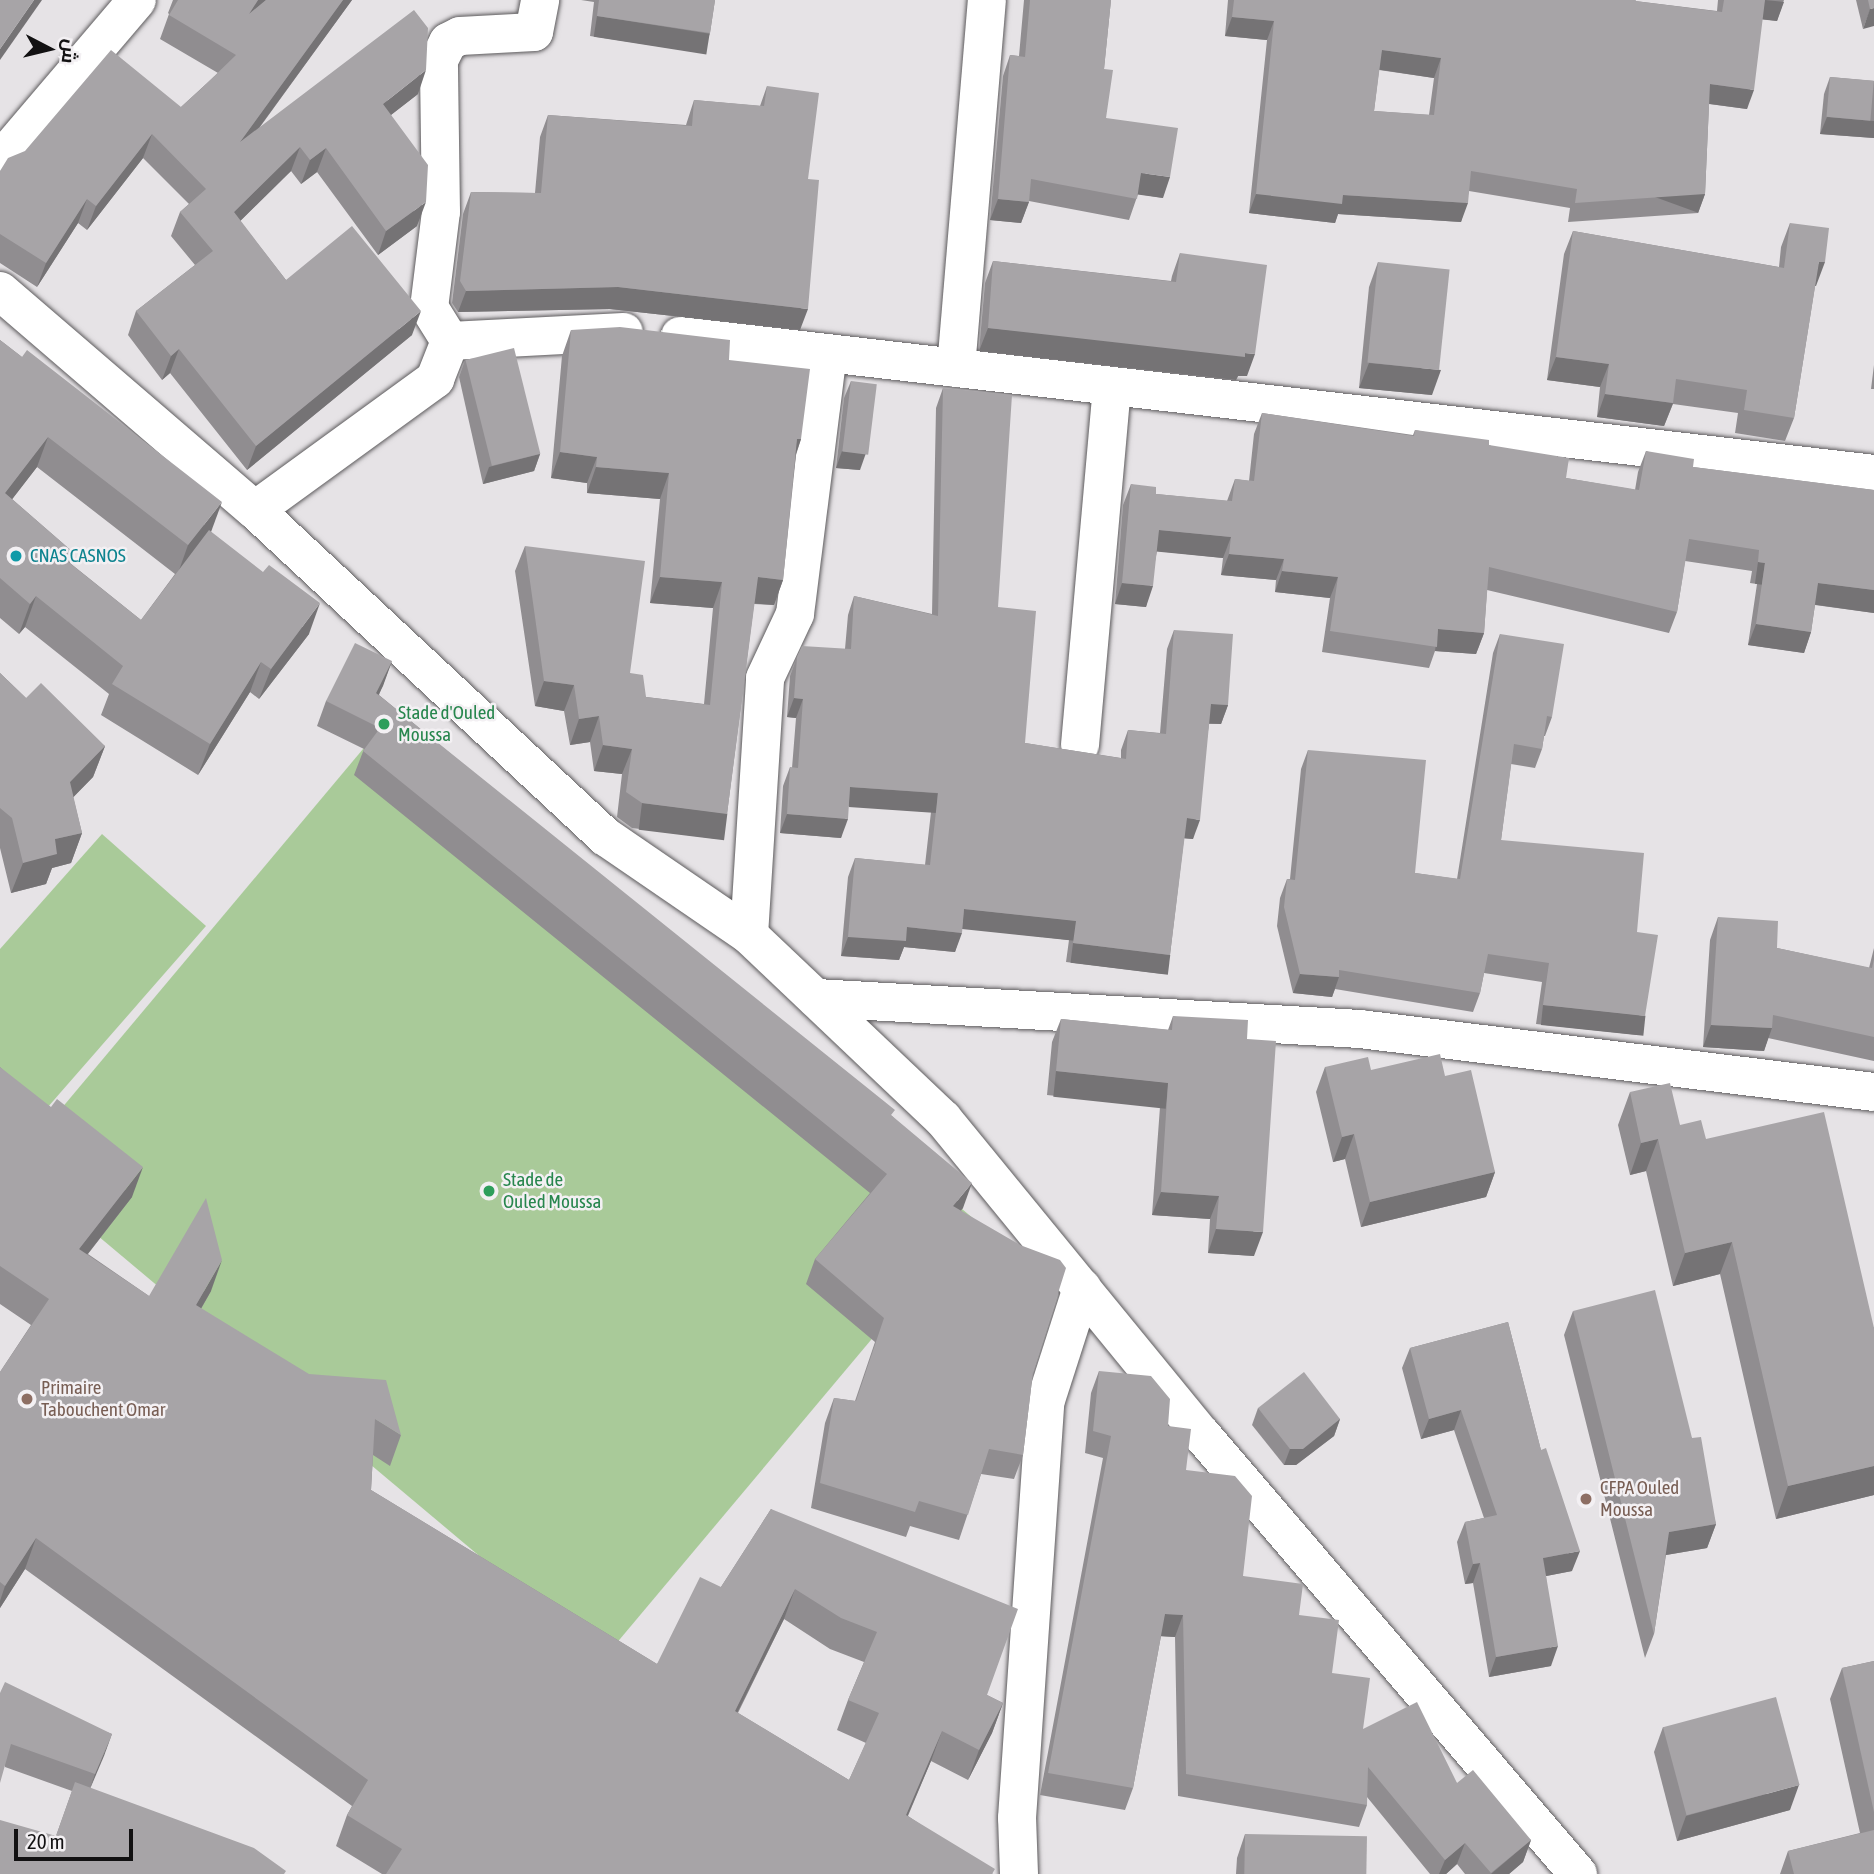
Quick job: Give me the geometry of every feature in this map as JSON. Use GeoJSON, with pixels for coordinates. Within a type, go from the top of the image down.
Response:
{"type":"FeatureCollection","features":[{"type":"Feature","properties":{"kind":"street"},"geometry":{"type":"LineString","coordinates":[[0,161],[137,0]]}},
{"type":"Feature","properties":{"kind":"street"},"geometry":{"type":"LineString","coordinates":[[450,341],[429,308],[441,212],[439,60],[448,42],[460,36],[534,32],[540,0]]}},
{"type":"Feature","properties":{"kind":"street"},"geometry":{"type":"LineString","coordinates":[[956,368],[987,0]]}},
{"type":"Feature","properties":{"kind":"street"},"geometry":{"type":"LineString","coordinates":[[0,291],[255,510],[606,837],[749,935],[943,1119],[1082,1288],[1578,1874]]}},
{"type":"Feature","properties":{"kind":"street"},"geometry":{"type":"LineString","coordinates":[[450,341],[611,331],[1874,474]]}},
{"type":"Feature","properties":{"kind":"street"},"geometry":{"type":"LineString","coordinates":[[255,510],[435,379],[450,341]]}},
{"type":"Feature","properties":{"kind":"street"},"geometry":{"type":"LineString","coordinates":[[749,935],[765,678],[795,614],[828,354]]}},
{"type":"Feature","properties":{"kind":"street"},"geometry":{"type":"LineString","coordinates":[[1080,744],[1112,388]]}},
{"type":"Feature","properties":{"kind":"street"},"geometry":{"type":"LineString","coordinates":[[816,998],[1360,1029],[1874,1093]]}},
{"type":"Feature","properties":{"kind":"street"},"geometry":{"type":"LineString","coordinates":[[1020,1874],[1017,1818],[1045,1403],[1082,1288]]}},
{"type":"Feature","properties":{"kind":"green space","name":"Stade de Ouled Moussa"},"geometry":{"type":"Polygon","coordinates":[[[384,724],[973,1218],[603,1660],[14,1165],[384,724]]]}},
{"type":"Feature","properties":{"kind":"green space"},"geometry":{"type":"Polygon","coordinates":[[[102,834],[206,926],[40,1116],[0,1081],[0,949],[102,834]]]}},
{"type":"Feature","properties":{"kind":"building"},"geometry":{"type":"Polygon","coordinates":[[[0,0],[34,0],[0,49],[0,0]]]}},
{"type":"Feature","properties":{"kind":"building"},"geometry":{"type":"Polygon","coordinates":[[[178,0],[258,0],[249,14],[266,0],[343,0],[240,142],[414,10],[428,28],[426,70],[383,104],[428,165],[426,202],[386,231],[326,148],[310,160],[300,147],[234,212],[286,280],[352,226],[421,311],[256,446],[179,349],[171,356],[136,311],[213,251],[180,212],[206,189],[152,134],[96,206],[87,199],[46,263],[0,234],[0,171],[8,158],[25,151],[111,50],[181,107],[236,55],[169,15],[178,0]]]}},
{"type":"Feature","properties":{"kind":"building"},"geometry":{"type":"Polygon","coordinates":[[[599,0],[715,0],[710,33],[597,16],[599,0]]]}},
{"type":"Feature","properties":{"kind":"building"},"geometry":{"type":"Polygon","coordinates":[[[1030,0],[1111,0],[1104,69],[1113,70],[1106,118],[1178,128],[1170,177],[1141,173],[1137,199],[1031,179],[1029,202],[998,199],[1010,55],[1025,57],[1030,0]]]}},
{"type":"Feature","properties":{"kind":"building"},"geometry":{"type":"Polygon","coordinates":[[[1234,0],[1636,0],[1722,12],[1724,0],[1765,0],[1754,90],[1710,84],[1705,194],[1575,203],[1577,189],[1471,171],[1468,203],[1343,195],[1342,204],[1256,194],[1274,21],[1232,17],[1234,0]],[[1382,50],[1374,111],[1434,115],[1441,58],[1382,50]]]}},
{"type":"Feature","properties":{"kind":"building"},"geometry":{"type":"Polygon","coordinates":[[[1868,0],[1874,0],[1874,8],[1870,9],[1868,0]]]}},
{"type":"Feature","properties":{"kind":"building"},"geometry":{"type":"Polygon","coordinates":[[[1830,77],[1874,81],[1870,121],[1827,117],[1830,77]]]}},
{"type":"Feature","properties":{"kind":"building"},"geometry":{"type":"Polygon","coordinates":[[[767,86],[819,93],[808,179],[819,180],[808,309],[618,287],[466,291],[460,281],[471,192],[541,193],[548,115],[692,126],[694,100],[764,106],[767,86]]]}},
{"type":"Feature","properties":{"kind":"building"},"geometry":{"type":"Polygon","coordinates":[[[1790,223],[1829,228],[1825,262],[1819,262],[1794,418],[1744,410],[1747,390],[1676,379],[1673,403],[1605,394],[1609,364],[1556,357],[1573,231],[1784,268],[1790,223]]]}},
{"type":"Feature","properties":{"kind":"building"},"geometry":{"type":"Polygon","coordinates":[[[1180,253],[1267,265],[1255,354],[1245,353],[1245,357],[988,328],[993,261],[1176,282],[1180,253]]]}},
{"type":"Feature","properties":{"kind":"building"},"geometry":{"type":"Polygon","coordinates":[[[1378,262],[1450,270],[1439,370],[1367,362],[1378,262]]]}},
{"type":"Feature","properties":{"kind":"building"},"geometry":{"type":"Polygon","coordinates":[[[620,327],[730,340],[729,360],[810,369],[801,439],[797,439],[783,580],[758,577],[727,814],[642,803],[626,792],[632,749],[603,745],[599,716],[579,719],[574,685],[544,681],[525,546],[645,561],[630,673],[643,675],[646,697],[710,705],[722,582],[660,577],[669,473],[596,467],[597,457],[560,452],[571,330],[620,327]]]}},
{"type":"Feature","properties":{"kind":"building"},"geometry":{"type":"Polygon","coordinates":[[[0,340],[22,357],[27,350],[222,502],[188,545],[48,437],[5,493],[74,553],[67,561],[141,620],[209,530],[263,572],[269,565],[320,603],[271,669],[261,662],[210,744],[112,684],[123,666],[36,596],[30,604],[0,578],[0,340]]]}},
{"type":"Feature","properties":{"kind":"building"},"geometry":{"type":"Polygon","coordinates":[[[514,348],[540,454],[492,466],[465,360],[514,348]]]}},
{"type":"Feature","properties":{"kind":"building"},"geometry":{"type":"Polygon","coordinates":[[[851,381],[877,384],[868,455],[842,451],[851,381]]]}},
{"type":"Feature","properties":{"kind":"building"},"geometry":{"type":"Polygon","coordinates":[[[943,388],[1012,395],[998,607],[1036,611],[1025,743],[1126,759],[1128,730],[1166,734],[1174,630],[1233,634],[1228,705],[1211,704],[1200,820],[1187,818],[1170,955],[1073,943],[1076,921],[964,909],[962,933],[907,927],[906,941],[848,937],[855,858],[930,865],[938,793],[850,787],[848,819],[787,814],[790,767],[798,768],[803,699],[794,698],[797,657],[802,646],[851,649],[854,596],[938,616],[943,388]]]}},
{"type":"Feature","properties":{"kind":"building"},"geometry":{"type":"Polygon","coordinates":[[[1262,413],[1414,436],[1415,430],[1489,440],[1489,445],[1569,458],[1566,478],[1639,490],[1646,451],[1694,459],[1693,467],[1874,490],[1874,590],[1818,583],[1811,632],[1756,624],[1765,563],[1758,562],[1759,550],[1689,539],[1677,612],[1489,567],[1484,633],[1438,629],[1437,647],[1330,631],[1338,577],[1282,571],[1284,559],[1229,554],[1231,537],[1159,530],[1153,586],[1122,583],[1131,484],[1156,487],[1156,494],[1232,501],[1235,479],[1254,481],[1262,413]]]}},
{"type":"Feature","properties":{"kind":"building"},"geometry":{"type":"Polygon","coordinates":[[[1500,634],[1564,644],[1552,717],[1547,716],[1542,749],[1514,744],[1501,840],[1644,853],[1637,932],[1658,935],[1645,1016],[1543,1005],[1549,963],[1488,954],[1480,993],[1339,970],[1339,977],[1300,974],[1284,907],[1287,879],[1295,880],[1308,750],[1426,760],[1415,873],[1460,879],[1500,634]]]}},
{"type":"Feature","properties":{"kind":"building"},"geometry":{"type":"Polygon","coordinates":[[[355,643],[392,661],[376,693],[895,1110],[891,1115],[972,1183],[953,1206],[1020,1245],[1060,1260],[1066,1268],[1033,1372],[1023,1455],[989,1449],[968,1515],[919,1501],[915,1512],[820,1483],[834,1398],[856,1401],[884,1318],[815,1259],[887,1174],[363,751],[380,728],[326,701],[355,643]]]}},
{"type":"Feature","properties":{"kind":"building"},"geometry":{"type":"Polygon","coordinates":[[[0,673],[26,698],[41,683],[105,746],[70,782],[82,833],[55,839],[57,854],[23,863],[12,818],[0,808],[0,673]]]}},
{"type":"Feature","properties":{"kind":"building"},"geometry":{"type":"Polygon","coordinates":[[[1718,917],[1778,921],[1777,948],[1872,968],[1874,959],[1874,1037],[1773,1015],[1772,1028],[1711,1025],[1718,917]]]}},
{"type":"Feature","properties":{"kind":"building"},"geometry":{"type":"Polygon","coordinates":[[[1173,1016],[1248,1020],[1247,1039],[1276,1041],[1263,1232],[1216,1229],[1219,1196],[1161,1192],[1168,1083],[1056,1071],[1061,1019],[1172,1030],[1173,1016]]]}},
{"type":"Feature","properties":{"kind":"building"},"geometry":{"type":"Polygon","coordinates":[[[1440,1054],[1445,1076],[1471,1070],[1495,1172],[1370,1202],[1354,1134],[1342,1137],[1325,1067],[1368,1057],[1371,1070],[1440,1054]]]}},
{"type":"Feature","properties":{"kind":"building"},"geometry":{"type":"Polygon","coordinates":[[[0,1067],[51,1107],[57,1099],[143,1167],[79,1249],[149,1296],[206,1198],[222,1260],[196,1305],[309,1374],[386,1380],[401,1435],[375,1419],[371,1490],[657,1664],[700,1577],[721,1587],[771,1509],[1018,1609],[987,1695],[1003,1703],[979,1750],[942,1731],[906,1815],[995,1869],[992,1874],[386,1874],[402,1849],[347,1815],[368,1780],[36,1538],[5,1586],[0,1582],[0,1372],[49,1299],[0,1266],[0,1067]],[[795,1589],[735,1711],[849,1780],[879,1713],[848,1700],[877,1632],[841,1618],[795,1589]]]}},
{"type":"Feature","properties":{"kind":"building"},"geometry":{"type":"Polygon","coordinates":[[[1670,1083],[1680,1125],[1701,1120],[1706,1139],[1824,1112],[1874,1328],[1874,1466],[1788,1486],[1732,1242],[1685,1253],[1658,1139],[1641,1143],[1630,1092],[1670,1083]]]}},
{"type":"Feature","properties":{"kind":"building"},"geometry":{"type":"Polygon","coordinates":[[[1655,1290],[1692,1438],[1701,1437],[1716,1524],[1669,1532],[1654,1634],[1573,1311],[1655,1290]]]}},
{"type":"Feature","properties":{"kind":"building"},"geometry":{"type":"Polygon","coordinates":[[[1508,1322],[1541,1450],[1546,1448],[1580,1551],[1543,1558],[1558,1646],[1496,1657],[1480,1563],[1473,1564],[1465,1522],[1497,1515],[1461,1410],[1429,1419],[1410,1348],[1508,1322]]]}},
{"type":"Feature","properties":{"kind":"building"},"geometry":{"type":"Polygon","coordinates":[[[1099,1371],[1151,1376],[1170,1399],[1168,1426],[1191,1429],[1186,1470],[1235,1476],[1252,1496],[1243,1576],[1303,1584],[1299,1615],[1339,1620],[1332,1673],[1370,1678],[1363,1729],[1417,1702],[1457,1783],[1473,1770],[1531,1840],[1491,1873],[1465,1843],[1445,1860],[1368,1767],[1367,1805],[1186,1774],[1183,1615],[1165,1614],[1133,1788],[1048,1773],[1111,1436],[1093,1431],[1099,1371]]]}},
{"type":"Feature","properties":{"kind":"building"},"geometry":{"type":"Polygon","coordinates":[[[1304,1372],[1340,1419],[1303,1449],[1290,1449],[1258,1408],[1304,1372]]]}},
{"type":"Feature","properties":{"kind":"building"},"geometry":{"type":"Polygon","coordinates":[[[1874,1661],[1874,1812],[1842,1668],[1874,1661]]]}},
{"type":"Feature","properties":{"kind":"building"},"geometry":{"type":"Polygon","coordinates":[[[5,1682],[112,1734],[95,1774],[11,1744],[0,1783],[0,1693],[5,1682]]]}},
{"type":"Feature","properties":{"kind":"building"},"geometry":{"type":"Polygon","coordinates":[[[1776,1697],[1800,1785],[1687,1815],[1663,1727],[1776,1697]]]}},
{"type":"Feature","properties":{"kind":"building"},"geometry":{"type":"Polygon","coordinates":[[[75,1782],[254,1848],[286,1871],[284,1874],[0,1874],[0,1820],[56,1836],[75,1782]]]}},
{"type":"Feature","properties":{"kind":"building"},"geometry":{"type":"Polygon","coordinates":[[[1874,1830],[1874,1874],[1794,1874],[1788,1851],[1874,1830]]]}},
{"type":"Feature","properties":{"kind":"building"},"geometry":{"type":"Polygon","coordinates":[[[1245,1834],[1367,1836],[1366,1874],[1244,1874],[1245,1834]]]}},
{"type":"Feature","properties":{"kind":"place","name":"CNAS CASNOS"},"geometry":{"type":"Point","coordinates":[16,556]}},
{"type":"Feature","properties":{"kind":"place","name":"Stade d'Ouled Moussa"},"geometry":{"type":"Point","coordinates":[384,724]}},
{"type":"Feature","properties":{"kind":"place","name":"Stade de Ouled Moussa"},"geometry":{"type":"Point","coordinates":[489,1191]}},
{"type":"Feature","properties":{"kind":"place","name":"Primaire Tabouchent Omar"},"geometry":{"type":"Point","coordinates":[27,1399]}},
{"type":"Feature","properties":{"kind":"place","name":"CFPA Ouled Moussa"},"geometry":{"type":"Point","coordinates":[1586,1499]}}]}
